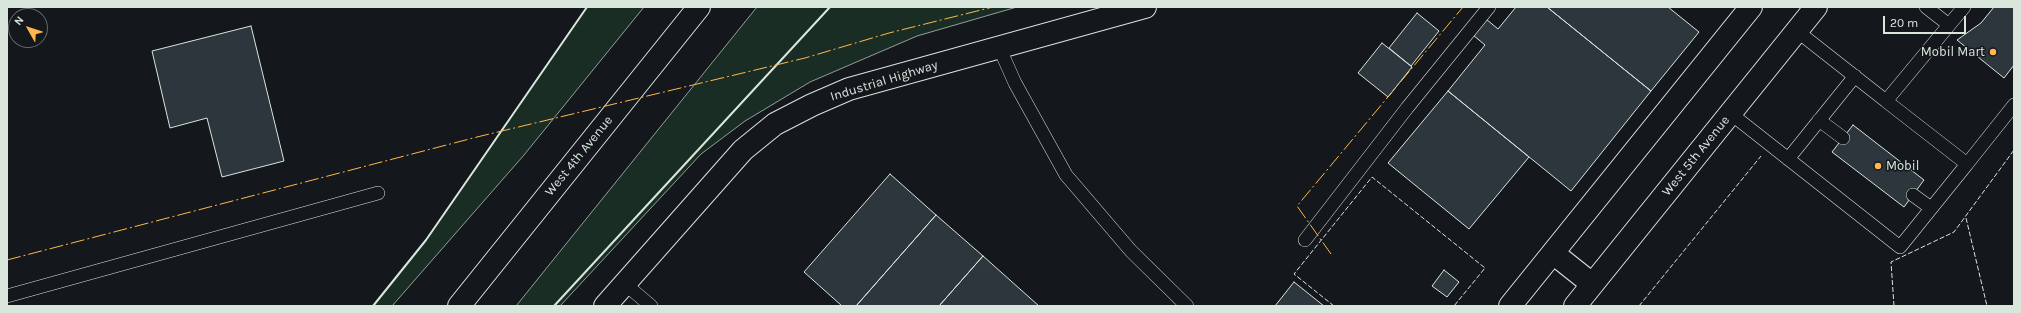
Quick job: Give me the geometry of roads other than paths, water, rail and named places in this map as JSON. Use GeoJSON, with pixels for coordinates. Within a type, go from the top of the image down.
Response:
{"type":"FeatureCollection","features":[{"type":"Feature","properties":{"kind":"main road","name":"West 4th Avenue"},"geometry":{"type":"LineString","coordinates":[[459,306],[699,7]]}},
{"type":"Feature","properties":{"kind":"main road","name":"Industrial Highway"},"geometry":{"type":"LineString","coordinates":[[605,306],[743,150],[775,124],[848,89],[1145,7]]}},
{"type":"Feature","properties":{"kind":"main road"},"geometry":{"type":"LineString","coordinates":[[1510,306],[1751,7]]}},
{"type":"Feature","properties":{"kind":"main road","name":"West 5th Avenue"},"geometry":{"type":"LineString","coordinates":[[1575,306],[1816,7]]}},
{"type":"Feature","properties":{"kind":"main road"},"geometry":{"type":"LineString","coordinates":[[1553,253],[1592,284]]}},
{"type":"Feature","properties":{"kind":"lane"},"geometry":{"type":"LineString","coordinates":[[1305,240],[1408,108],[1490,7]]}},
{"type":"Feature","properties":{"kind":"lane"},"geometry":{"type":"LineString","coordinates":[[1926,7],[1948,25]]}},
{"type":"Feature","properties":{"kind":"lane"},"geometry":{"type":"LineString","coordinates":[[1886,101],[1964,7]]}},
{"type":"Feature","properties":{"kind":"lane"},"geometry":{"type":"LineString","coordinates":[[1797,31],[1967,164]]}},
{"type":"Feature","properties":{"kind":"lane"},"geometry":{"type":"LineString","coordinates":[[999,47],[1015,83],[1066,175],[1131,251],[1187,306]]}},
{"type":"Feature","properties":{"kind":"lane"},"geometry":{"type":"LineString","coordinates":[[1788,159],[1855,76]]}},
{"type":"Feature","properties":{"kind":"lane"},"geometry":{"type":"LineString","coordinates":[[1730,113],[1900,247],[2014,105]]}},
{"type":"Feature","properties":{"kind":"lane"},"geometry":{"type":"LineString","coordinates":[[1819,120],[1843,138]]}},
{"type":"Feature","properties":{"kind":"lane"},"geometry":{"type":"LineString","coordinates":[[7,296],[378,193]]}},
{"type":"Feature","properties":{"kind":"lane"},"geometry":{"type":"LineString","coordinates":[[1913,195],[1931,208]]}},
{"type":"Feature","properties":{"kind":"lane"},"geometry":{"type":"LineString","coordinates":[[624,284],[651,306]]}},
{"type":"Feature","properties":{"kind":"place","name":"Mobil Mart"},"geometry":{"type":"Point","coordinates":[1993,52]}},
{"type":"Feature","properties":{"kind":"place","name":"Mobil"},"geometry":{"type":"Point","coordinates":[1878,166]}}]}
